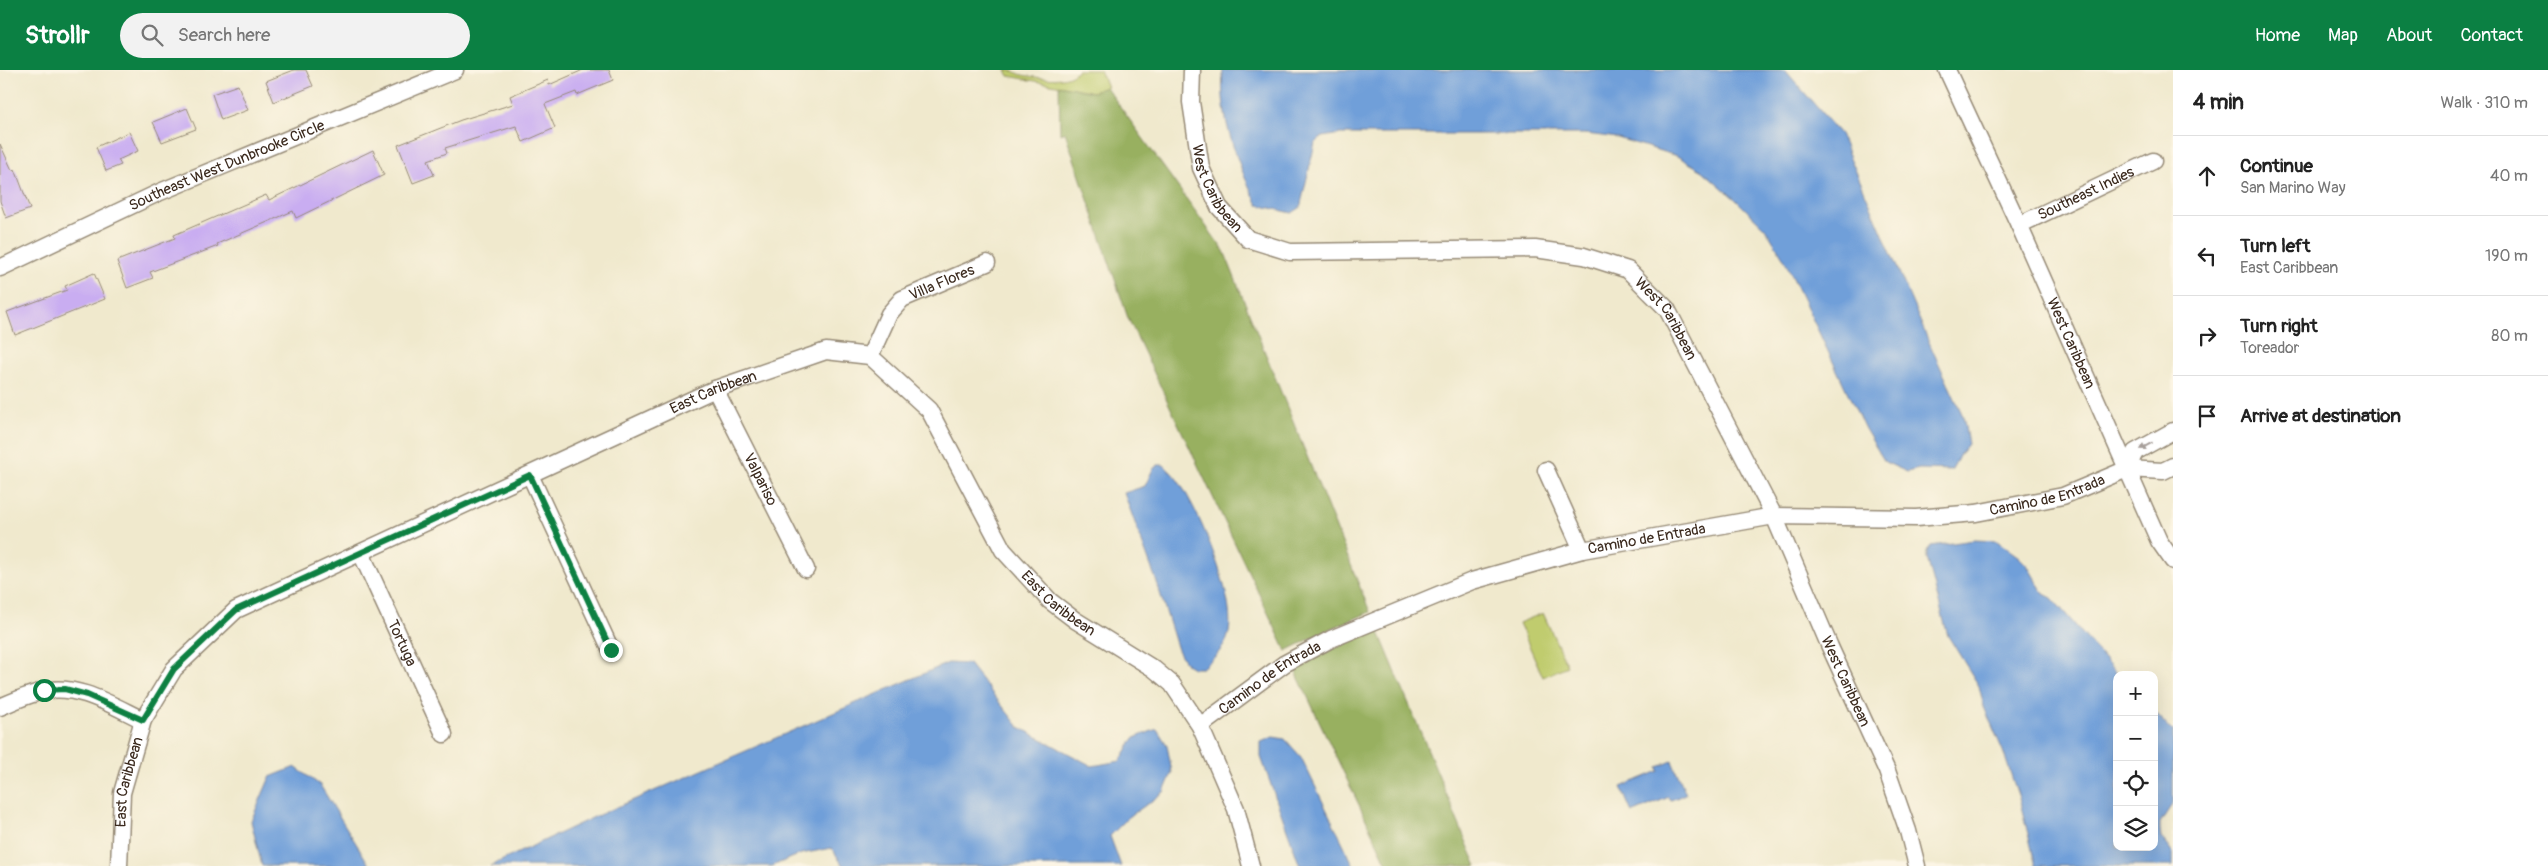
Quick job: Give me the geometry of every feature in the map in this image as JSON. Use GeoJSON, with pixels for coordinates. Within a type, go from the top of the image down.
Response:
{"type":"FeatureCollection","features":[{"type":"Feature","properties":{"kind":"street","name":"Southeast West Dunbrooke Circle"},"geometry":{"type":"LineString","coordinates":[[0,268],[160,192],[455,70]]}},
{"type":"Feature","properties":{"kind":"street","name":"West Caribbean"},"geometry":{"type":"LineString","coordinates":[[1192,70],[1191,102],[1201,168],[1219,207],[1248,239],[1290,252],[1535,249],[1584,256],[1628,270],[1668,309],[1774,516],[1830,647],[1887,771],[1908,831],[1917,866]]}},
{"type":"Feature","properties":{"kind":"street","name":"West Caribbean"},"geometry":{"type":"LineString","coordinates":[[1947,70],[2020,224],[2158,541],[2173,561]]}},
{"type":"Feature","properties":{"kind":"street","name":"Southeast Indies"},"geometry":{"type":"LineString","coordinates":[[2020,224],[2153,162]]}},
{"type":"Feature","properties":{"kind":"street","name":"Villa Flores"},"geometry":{"type":"LineString","coordinates":[[870,356],[889,314],[902,299],[987,262]]}},
{"type":"Feature","properties":{"kind":"street","name":"East Caribbean"},"geometry":{"type":"LineString","coordinates":[[119,866],[122,793],[143,720],[174,669],[236,610],[715,389],[826,351],[870,356],[929,410],[1003,550],[1050,601],[1075,620],[1154,669],[1172,684],[1200,726],[1236,810],[1251,866]]}},
{"type":"Feature","properties":{"kind":"street","name":"Valpariso"},"geometry":{"type":"LineString","coordinates":[[715,389],[806,569]]}},
{"type":"Feature","properties":{"kind":"street"},"geometry":{"type":"LineString","coordinates":[[2127,469],[2135,452],[2173,431]]}},
{"type":"Feature","properties":{"kind":"street","name":"Camino de Entrada"},"geometry":{"type":"LineString","coordinates":[[1200,726],[1284,664],[1331,639],[1472,581],[1582,550],[1774,516],[1909,518],[1976,513],[2063,496],[2127,469],[2163,471],[2173,466]]}},
{"type":"Feature","properties":{"kind":"street"},"geometry":{"type":"LineString","coordinates":[[1546,470],[1582,550]]}},
{"type":"Feature","properties":{"kind":"street"},"geometry":{"type":"LineString","coordinates":[[530,475],[611,650]]}},
{"type":"Feature","properties":{"kind":"street","name":"Tortuga"},"geometry":{"type":"LineString","coordinates":[[361,553],[444,734]]}},
{"type":"Feature","properties":{"kind":"street"},"geometry":{"type":"LineString","coordinates":[[0,707],[44,690],[65,689],[87,695],[143,720]]}},
{"type":"Feature","properties":{"kind":"green space"},"geometry":{"type":"Polygon","coordinates":[[[1006,70],[1035,77],[1060,78],[1067,77],[1077,70],[1100,70],[1107,87],[1093,92],[1009,76],[1006,70]]]}},
{"type":"Feature","properties":{"kind":"green space"},"geometry":{"type":"Polygon","coordinates":[[[1059,85],[1093,92],[1106,87],[1224,251],[1370,612],[1286,651],[1128,318],[1065,132],[1060,134],[1059,85]]]}},
{"type":"Feature","properties":{"kind":"green space"},"geometry":{"type":"Polygon","coordinates":[[[1543,613],[1567,666],[1543,677],[1519,623],[1543,613]]]}},
{"type":"Feature","properties":{"kind":"green space"},"geometry":{"type":"Polygon","coordinates":[[[1378,630],[1477,866],[1388,866],[1294,668],[1378,630]]]}},
{"type":"Feature","properties":{"kind":"water"},"geometry":{"type":"Polygon","coordinates":[[[1223,70],[1785,70],[1840,134],[1932,349],[1963,416],[1968,444],[1960,454],[1952,470],[1919,469],[1907,472],[1885,462],[1865,429],[1784,259],[1765,228],[1703,171],[1677,156],[1618,138],[1586,134],[1340,134],[1323,137],[1315,143],[1300,208],[1292,213],[1258,205],[1250,189],[1231,140],[1227,123],[1222,88],[1223,70]]]}},
{"type":"Feature","properties":{"kind":"water"},"geometry":{"type":"Polygon","coordinates":[[[1158,465],[1164,465],[1178,480],[1189,499],[1208,538],[1224,584],[1230,624],[1227,639],[1216,655],[1202,668],[1193,668],[1186,664],[1178,650],[1156,580],[1124,493],[1145,486],[1153,469],[1158,465]]]}},
{"type":"Feature","properties":{"kind":"water"},"geometry":{"type":"Polygon","coordinates":[[[1974,540],[1997,541],[2027,565],[2044,594],[2052,598],[2115,671],[2113,671],[2113,851],[2158,851],[2158,716],[2173,732],[2173,803],[2160,823],[2160,830],[2161,838],[2173,854],[2173,866],[2036,866],[2019,798],[2003,751],[1984,707],[1979,686],[1948,636],[1927,558],[1927,551],[1931,546],[1974,540]]]}},
{"type":"Feature","properties":{"kind":"water"},"geometry":{"type":"Polygon","coordinates":[[[948,663],[969,664],[1019,727],[1092,766],[1120,761],[1134,738],[1157,729],[1167,745],[1172,773],[1164,792],[1129,817],[1110,836],[1121,866],[843,866],[832,848],[801,854],[772,866],[490,866],[592,818],[948,663]]]}},
{"type":"Feature","properties":{"kind":"water"},"geometry":{"type":"Polygon","coordinates":[[[1273,737],[1285,739],[1301,757],[1354,866],[1300,866],[1261,757],[1261,742],[1273,737]]]}},
{"type":"Feature","properties":{"kind":"water"},"geometry":{"type":"Polygon","coordinates":[[[1672,761],[1686,794],[1671,800],[1669,797],[1632,813],[1621,787],[1659,771],[1658,767],[1672,761]]]}},
{"type":"Feature","properties":{"kind":"water"},"geometry":{"type":"Polygon","coordinates":[[[295,767],[320,785],[370,866],[262,866],[251,821],[270,777],[295,767]]]}},
{"type":"Feature","properties":{"kind":"building"},"geometry":{"type":"Polygon","coordinates":[[[294,70],[306,70],[313,86],[274,102],[266,81],[294,70]]]}},
{"type":"Feature","properties":{"kind":"building"},"geometry":{"type":"Polygon","coordinates":[[[583,70],[609,70],[613,80],[577,95],[576,92],[545,104],[555,128],[523,142],[516,126],[445,148],[447,153],[428,160],[434,175],[413,183],[398,145],[461,120],[513,104],[510,96],[548,80],[549,85],[583,70]]]}},
{"type":"Feature","properties":{"kind":"building"},"geometry":{"type":"Polygon","coordinates":[[[238,85],[248,110],[221,120],[212,94],[238,85]]]}},
{"type":"Feature","properties":{"kind":"building"},"geometry":{"type":"Polygon","coordinates":[[[187,108],[196,129],[162,142],[153,122],[187,108]]]}},
{"type":"Feature","properties":{"kind":"building"},"geometry":{"type":"Polygon","coordinates":[[[129,132],[138,151],[118,160],[121,165],[106,171],[96,147],[129,132]]]}},
{"type":"Feature","properties":{"kind":"building"},"geometry":{"type":"Polygon","coordinates":[[[0,144],[12,170],[15,169],[30,209],[6,218],[0,201],[0,144]]]}},
{"type":"Feature","properties":{"kind":"building"},"geometry":{"type":"Polygon","coordinates":[[[373,150],[384,175],[296,218],[293,211],[217,244],[218,246],[150,272],[153,278],[127,288],[117,261],[175,238],[174,235],[266,195],[269,200],[373,150]]]}},
{"type":"Feature","properties":{"kind":"building"},"geometry":{"type":"Polygon","coordinates":[[[94,273],[105,299],[15,335],[7,312],[67,290],[65,286],[94,273]]]}},
{"type":"Feature","properties":{"kind":"route"},"geometry":{"type":"LineString","coordinates":[[44,690],[65,689],[87,695],[143,720],[174,669],[236,610],[530,475],[611,650]]}}]}
